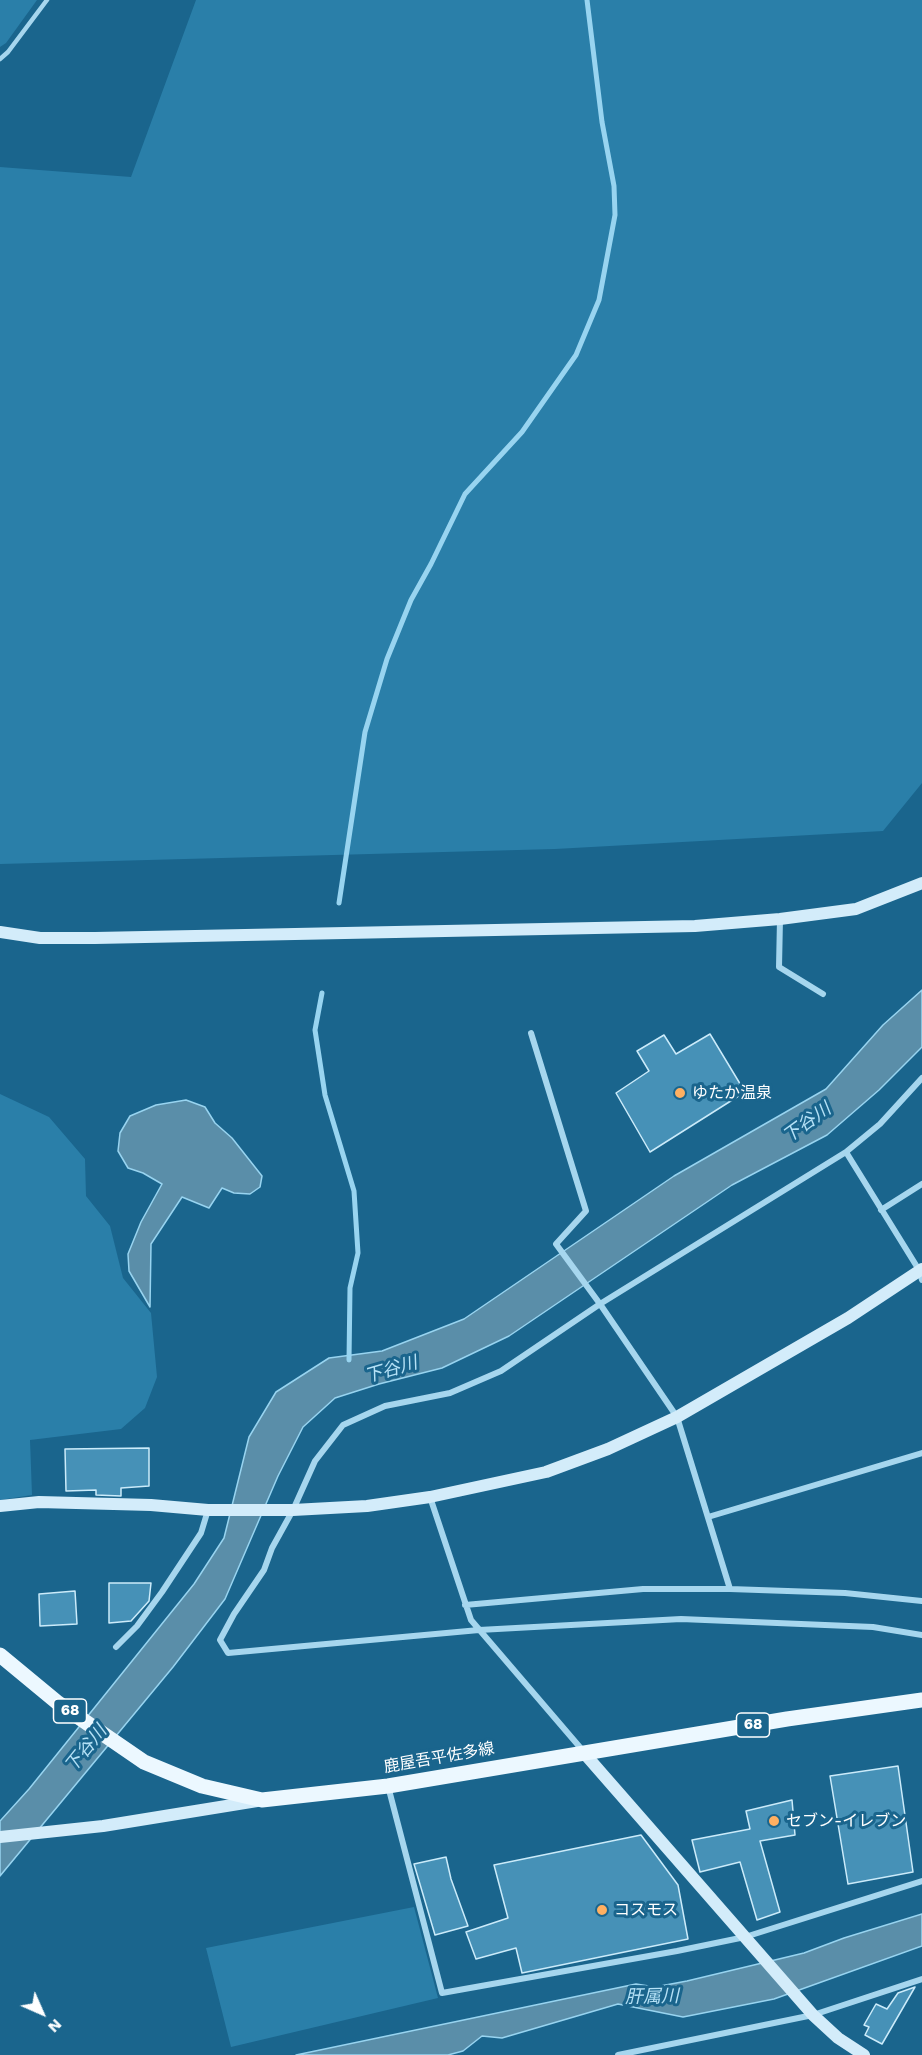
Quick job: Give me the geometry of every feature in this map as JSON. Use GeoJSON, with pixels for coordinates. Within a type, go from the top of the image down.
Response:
{"type":"FeatureCollection","features":[{"type":"Feature","properties":{"kind":"main road","name":"鹿屋吾平佐多線"},"geometry":{"type":"LineString","coordinates":[[0,1655],[58,1703],[144,1762],[202,1786],[262,1800],[388,1786],[822,1714],[922,1700]]}},
{"type":"Feature","properties":{"kind":"street"},"geometry":{"type":"LineString","coordinates":[[0,932],[40,938],[107,938],[695,926],[780,919],[856,909],[922,883]]}},
{"type":"Feature","properties":{"kind":"street"},"geometry":{"type":"LineString","coordinates":[[780,919],[779,967],[823,994]]}},
{"type":"Feature","properties":{"kind":"street"},"geometry":{"type":"LineString","coordinates":[[531,1033],[586,1210],[556,1244],[677,1417],[730,1589]]}},
{"type":"Feature","properties":{"kind":"street"},"geometry":{"type":"LineString","coordinates":[[922,1078],[880,1124],[846,1152],[600,1304],[501,1371],[450,1393],[385,1406],[343,1425],[315,1461],[293,1510],[272,1548],[264,1570],[234,1614],[220,1640],[228,1653],[479,1630],[681,1619],[873,1627],[922,1635]]}},
{"type":"Feature","properties":{"kind":"street"},"geometry":{"type":"LineString","coordinates":[[0,1506],[39,1502],[151,1505],[208,1510],[293,1510],[367,1506],[430,1497],[546,1472],[608,1449],[677,1417],[921,1273],[846,1152]]}},
{"type":"Feature","properties":{"kind":"street"},"geometry":{"type":"LineString","coordinates":[[881,1210],[922,1185]]}},
{"type":"Feature","properties":{"kind":"street"},"geometry":{"type":"LineString","coordinates":[[708,1517],[922,1453]]}},
{"type":"Feature","properties":{"kind":"street"},"geometry":{"type":"LineString","coordinates":[[430,1497],[471,1620],[813,2015],[838,2038],[864,2055]]}},
{"type":"Feature","properties":{"kind":"street"},"geometry":{"type":"LineString","coordinates":[[116,1647],[137,1626],[162,1592],[201,1533],[208,1510]]}},
{"type":"Feature","properties":{"kind":"street"},"geometry":{"type":"LineString","coordinates":[[465,1605],[643,1589],[845,1593],[922,1601]]}},
{"type":"Feature","properties":{"kind":"street"},"geometry":{"type":"LineString","coordinates":[[388,1786],[442,1993],[745,1937],[922,1881]]}},
{"type":"Feature","properties":{"kind":"street"},"geometry":{"type":"LineString","coordinates":[[0,1837],[103,1826],[262,1800]]}},
{"type":"Feature","properties":{"kind":"street"},"geometry":{"type":"LineString","coordinates":[[618,2055],[813,2015],[922,1978]]}},
{"type":"Feature","properties":{"kind":"lane"},"geometry":{"type":"LineString","coordinates":[[0,59],[8,52],[47,0]]}},
{"type":"Feature","properties":{"kind":"shaded area"},"geometry":{"type":"Polygon","coordinates":[[[0,0],[37,0],[6,43],[0,47],[0,0]]]}},
{"type":"Feature","properties":{"kind":"shaded area"},"geometry":{"type":"Polygon","coordinates":[[[196,0],[922,0],[922,783],[883,831],[555,849],[0,864],[0,167],[131,177],[196,0]]]}},
{"type":"Feature","properties":{"kind":"shaded area"},"geometry":{"type":"Polygon","coordinates":[[[0,1094],[49,1117],[85,1159],[86,1196],[110,1226],[123,1278],[151,1313],[157,1377],[145,1408],[121,1429],[30,1440],[32,1495],[0,1500],[0,1094]]]}},
{"type":"Feature","properties":{"kind":"shaded area"},"geometry":{"type":"Polygon","coordinates":[[[414,1907],[438,1998],[231,2047],[206,1948],[414,1907]]]}},
{"type":"Feature","properties":{"kind":"water","name":"下谷川"},"geometry":{"type":"Polygon","coordinates":[[[922,990],[922,1047],[879,1090],[827,1135],[732,1185],[509,1336],[442,1368],[335,1398],[303,1427],[278,1476],[225,1599],[173,1667],[0,1876],[0,1821],[29,1789],[194,1584],[224,1538],[249,1437],[276,1392],[329,1358],[382,1351],[464,1319],[674,1176],[826,1089],[883,1025],[922,990]]]}},
{"type":"Feature","properties":{"kind":"water"},"geometry":{"type":"Polygon","coordinates":[[[186,1100],[205,1107],[215,1123],[232,1138],[262,1176],[260,1187],[250,1194],[234,1193],[222,1188],[209,1208],[182,1197],[151,1244],[150,1307],[129,1271],[128,1254],[141,1222],[162,1184],[143,1173],[128,1168],[118,1151],[120,1133],[130,1116],[156,1105],[186,1100]]]}},
{"type":"Feature","properties":{"kind":"water","name":"肝属川"},"geometry":{"type":"Polygon","coordinates":[[[922,1914],[922,1946],[774,1999],[683,2017],[618,2004],[502,2038],[482,2036],[463,2051],[448,2055],[296,2055],[636,1984],[655,1987],[687,1981],[804,1953],[922,1914]]]}},
{"type":"Feature","properties":{"kind":"building","name":"ゆたか温泉"},"geometry":{"type":"Polygon","coordinates":[[[710,1034],[745,1092],[650,1152],[616,1093],[649,1071],[637,1051],[664,1035],[676,1054],[710,1034]]]}},
{"type":"Feature","properties":{"kind":"building"},"geometry":{"type":"Polygon","coordinates":[[[149,1448],[149,1486],[121,1488],[121,1496],[96,1495],[96,1490],[66,1491],[65,1449],[149,1448]]]}},
{"type":"Feature","properties":{"kind":"building"},"geometry":{"type":"Polygon","coordinates":[[[109,1583],[151,1583],[149,1601],[131,1621],[109,1623],[109,1583]]]}},
{"type":"Feature","properties":{"kind":"building"},"geometry":{"type":"Polygon","coordinates":[[[75,1591],[77,1624],[40,1626],[39,1594],[75,1591]]]}},
{"type":"Feature","properties":{"kind":"building"},"geometry":{"type":"Polygon","coordinates":[[[898,1766],[913,1872],[848,1884],[830,1776],[898,1766]]]}},
{"type":"Feature","properties":{"kind":"building"},"geometry":{"type":"Polygon","coordinates":[[[792,1800],[795,1835],[760,1841],[780,1912],[757,1920],[740,1862],[700,1872],[692,1840],[750,1829],[746,1811],[792,1800]]]}},
{"type":"Feature","properties":{"kind":"building"},"geometry":{"type":"Polygon","coordinates":[[[641,1835],[678,1885],[688,1939],[522,1973],[516,1948],[476,1959],[466,1932],[508,1918],[494,1865],[641,1835]]]}},
{"type":"Feature","properties":{"kind":"building"},"geometry":{"type":"Polygon","coordinates":[[[446,1857],[451,1879],[468,1926],[435,1935],[414,1864],[446,1857]]]}},
{"type":"Feature","properties":{"kind":"building"},"geometry":{"type":"Polygon","coordinates":[[[915,1987],[882,2044],[865,2035],[869,2027],[864,2025],[876,2004],[887,2009],[898,1993],[915,1987]]]}},
{"type":"Feature","properties":{"kind":"waterway"},"geometry":{"type":"LineString","coordinates":[[339,903],[365,732],[387,659],[411,600],[465,494],[522,432],[576,355],[599,300],[615,215],[614,186],[602,122],[587,0]]}},
{"type":"Feature","properties":{"kind":"waterway"},"geometry":{"type":"LineString","coordinates":[[322,993],[315,1030],[325,1095],[354,1191],[358,1253],[350,1288],[349,1360]]}},
{"type":"Feature","properties":{"kind":"place","name":"ゆたか温泉"},"geometry":{"type":"Point","coordinates":[680,1093]}},
{"type":"Feature","properties":{"kind":"place","name":"セブン-イレブン"},"geometry":{"type":"Point","coordinates":[774,1821]}},
{"type":"Feature","properties":{"kind":"place","name":"コスモス"},"geometry":{"type":"Point","coordinates":[602,1910]}}]}
